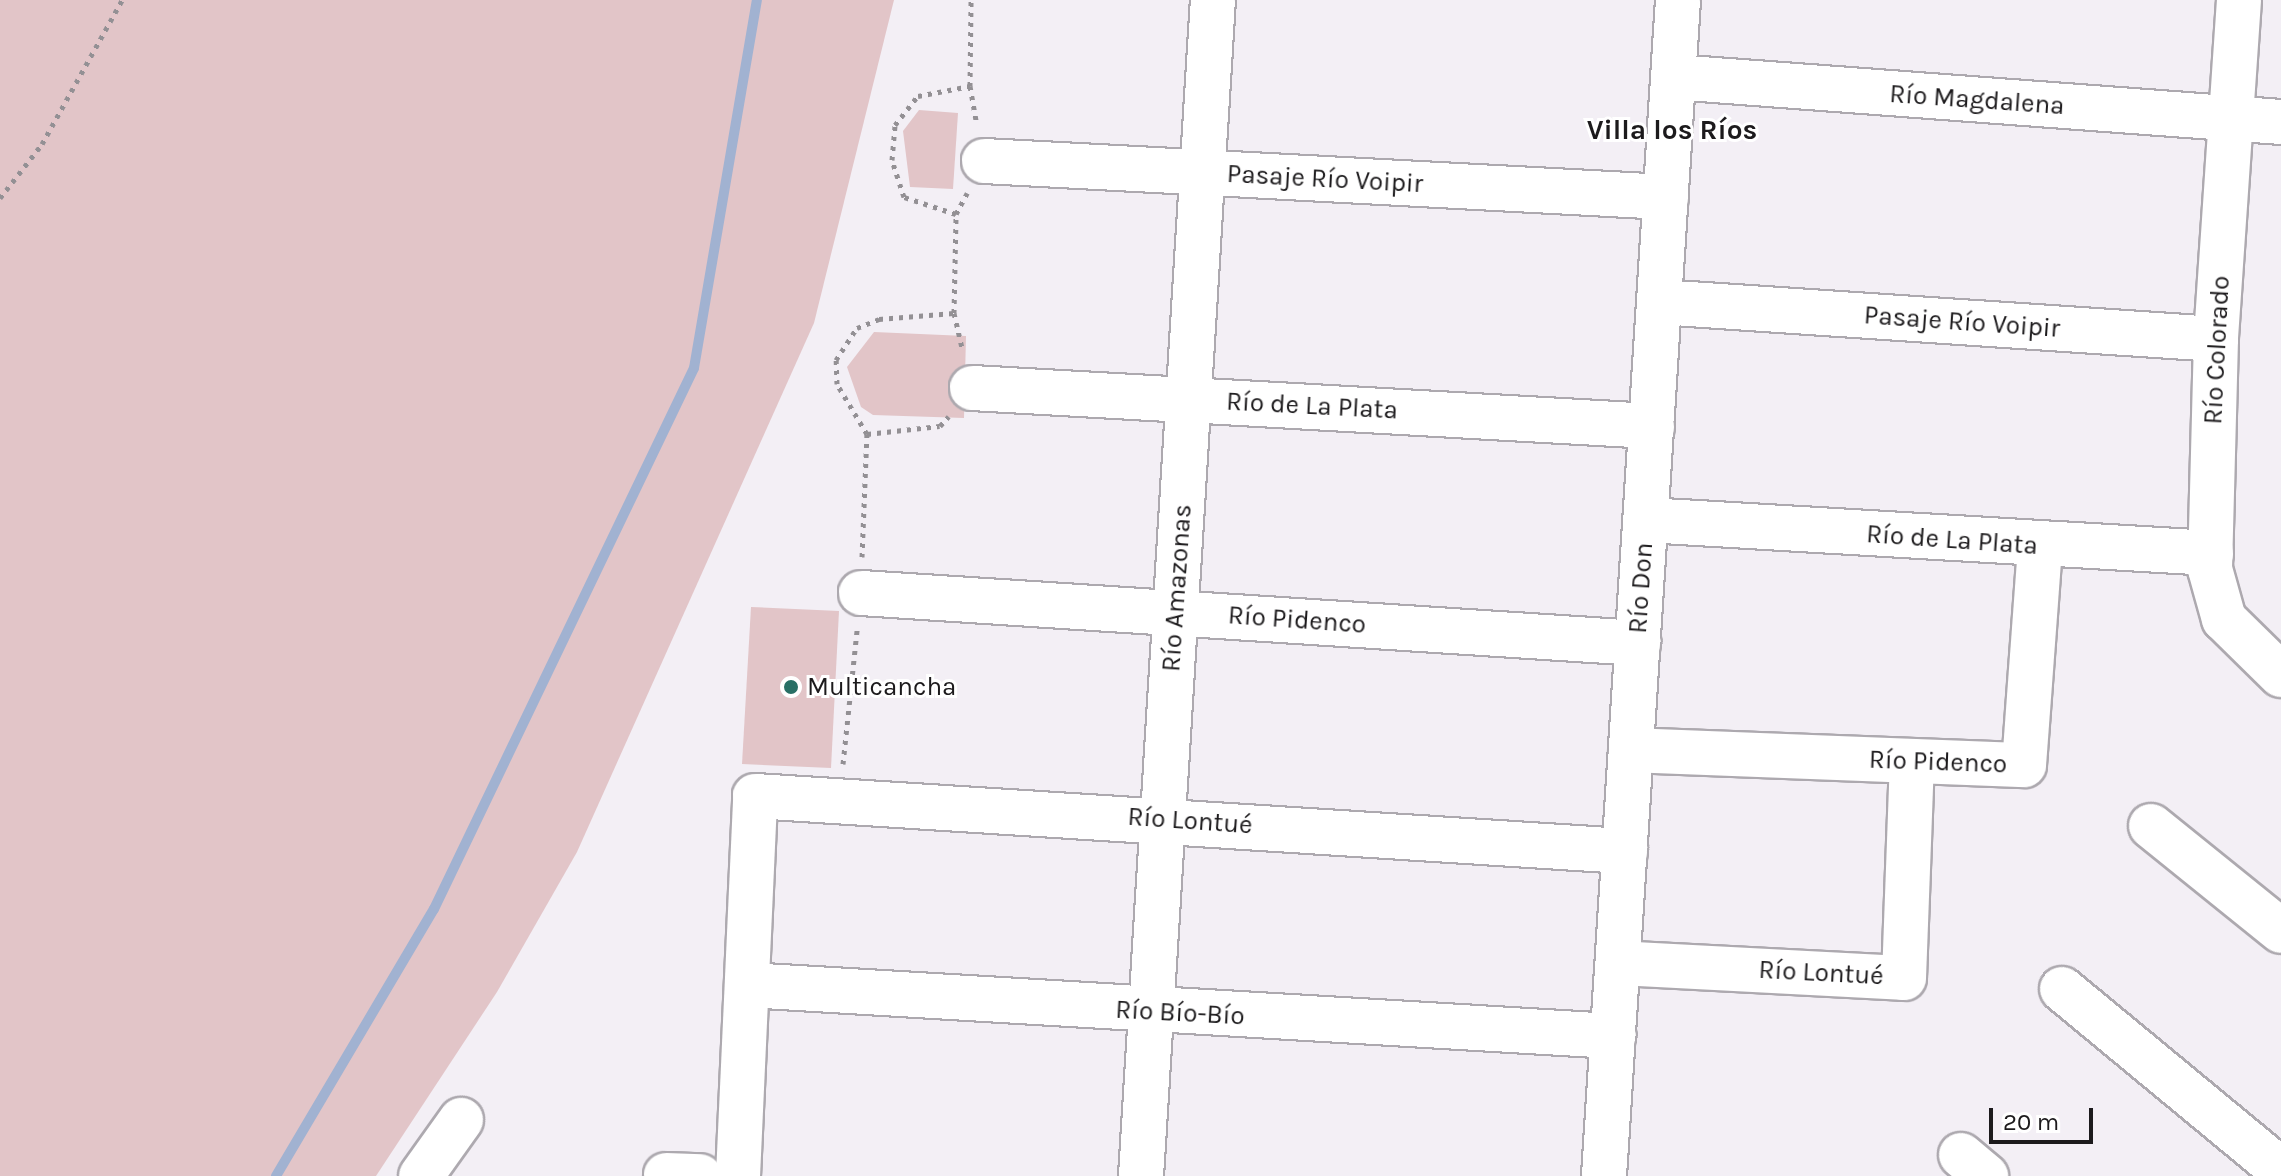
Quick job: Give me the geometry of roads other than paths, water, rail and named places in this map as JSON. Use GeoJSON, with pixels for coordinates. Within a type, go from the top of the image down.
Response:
{"type":"FeatureCollection","features":[{"type":"Feature","properties":{"kind":"street","name":"Río Amazonas"},"geometry":{"type":"LineString","coordinates":[[1141,1176],[1213,0]]}},
{"type":"Feature","properties":{"kind":"street","name":"Río Don"},"geometry":{"type":"LineString","coordinates":[[1604,1176],[1678,0]]}},
{"type":"Feature","properties":{"kind":"street","name":"Río Colorado"},"geometry":{"type":"LineString","coordinates":[[2239,0],[2216,339],[2212,586],[2224,619],[2281,675]]}},
{"type":"Feature","properties":{"kind":"street","name":"Río Magdalena"},"geometry":{"type":"LineString","coordinates":[[1674,77],[2281,122]]}},
{"type":"Feature","properties":{"kind":"street","name":"Pasaje Río Voipir"},"geometry":{"type":"LineString","coordinates":[[984,161],[1666,197]]}},
{"type":"Feature","properties":{"kind":"street","name":"Pasaje Río Voipir"},"geometry":{"type":"LineString","coordinates":[[1659,302],[2216,339]]}},
{"type":"Feature","properties":{"kind":"street","name":"Río de La Plata"},"geometry":{"type":"LineString","coordinates":[[972,388],[1652,426]]}},
{"type":"Feature","properties":{"kind":"street","name":"Río de La Plata"},"geometry":{"type":"LineString","coordinates":[[1646,520],[2211,553]]}},
{"type":"Feature","properties":{"kind":"street","name":"Río Pidenco"},"geometry":{"type":"LineString","coordinates":[[1631,750],[2024,765],[2040,545]]}},
{"type":"Feature","properties":{"kind":"street","name":"Río Pidenco"},"geometry":{"type":"LineString","coordinates":[[861,593],[1638,643]]}},
{"type":"Feature","properties":{"kind":"street","name":"Río Lontué"},"geometry":{"type":"LineString","coordinates":[[1618,963],[1904,978],[1912,761]]}},
{"type":"Feature","properties":{"kind":"street","name":"Río Lontué"},"geometry":{"type":"LineString","coordinates":[[747,985],[755,796],[1163,819],[1625,851]]}},
{"type":"Feature","properties":{"kind":"street"},"geometry":{"type":"LineString","coordinates":[[2151,826],[2281,931]]}},
{"type":"Feature","properties":{"kind":"street","name":"Río Bío-Bío"},"geometry":{"type":"LineString","coordinates":[[747,985],[1613,1036]]}},
{"type":"Feature","properties":{"kind":"street"},"geometry":{"type":"LineString","coordinates":[[738,1176],[747,985]]}},
{"type":"Feature","properties":{"kind":"street"},"geometry":{"type":"LineString","coordinates":[[2062,989],[2281,1170]]}},
{"type":"Feature","properties":{"kind":"street"},"geometry":{"type":"LineString","coordinates":[[421,1176],[461,1120]]}},
{"type":"Feature","properties":{"kind":"waterway"},"geometry":{"type":"LineString","coordinates":[[276,1176],[434,909],[694,368],[757,0]]}},
{"type":"Feature","properties":{"kind":"place","name":"Multicancha"},"geometry":{"type":"Point","coordinates":[791,687]}},
{"type":"Feature","properties":{"kind":"district","name":"Villa los Ríos"},"geometry":{"type":"Point","coordinates":[1672,130]}}]}
